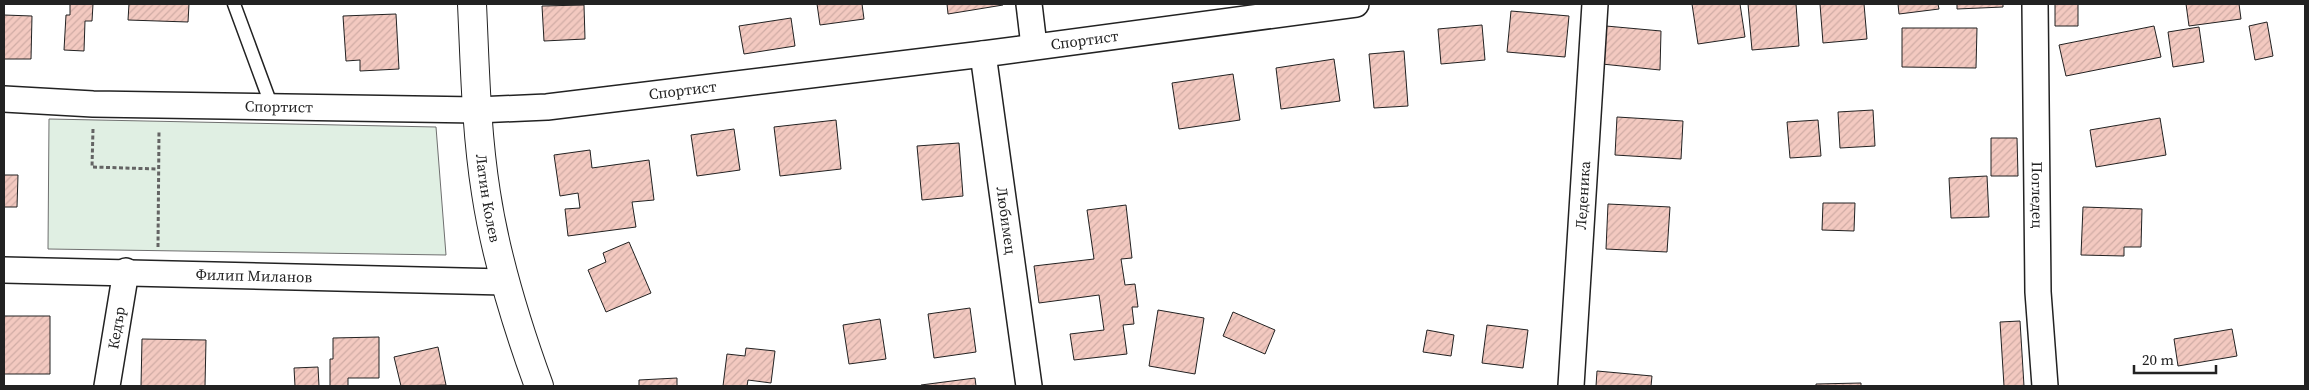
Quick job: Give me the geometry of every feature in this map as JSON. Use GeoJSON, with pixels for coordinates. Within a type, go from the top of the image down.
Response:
{"type":"FeatureCollection","features":[{"type":"Feature","properties":{"kind":"main road","name":"Латин Колев"},"geometry":{"type":"LineString","coordinates":[[472,4],[477,110],[486,192],[504,282],[539,386]]}},
{"type":"Feature","properties":{"kind":"street"},"geometry":{"type":"LineString","coordinates":[[1030,4],[1034,46]]}},
{"type":"Feature","properties":{"kind":"street","name":"Спортист"},"geometry":{"type":"LineString","coordinates":[[4,99],[93,104],[477,110],[547,107],[983,54],[1356,4]]}},
{"type":"Feature","properties":{"kind":"street","name":"Леденика"},"geometry":{"type":"LineString","coordinates":[[1571,386],[1594,4]]}},
{"type":"Feature","properties":{"kind":"street","name":"Погледец"},"geometry":{"type":"LineString","coordinates":[[2035,4],[2038,292],[2045,386]]}},
{"type":"Feature","properties":{"kind":"street","name":"Любимец"},"geometry":{"type":"LineString","coordinates":[[983,54],[1029,386]]}},
{"type":"Feature","properties":{"kind":"street","name":"Филип Миланов"},"geometry":{"type":"LineString","coordinates":[[4,270],[126,271],[504,282]]}},
{"type":"Feature","properties":{"kind":"street","name":"Кедър"},"geometry":{"type":"LineString","coordinates":[[107,386],[126,271]]}},
{"type":"Feature","properties":{"kind":"lane"},"geometry":{"type":"LineString","coordinates":[[234,4],[272,106]]}},
{"type":"Feature","properties":{"kind":"path"},"geometry":{"type":"LineString","coordinates":[[93,104],[92,167],[158,169]]}},
{"type":"Feature","properties":{"kind":"path"},"geometry":{"type":"LineString","coordinates":[[158,272],[159,105]]}},
{"type":"Feature","properties":{"kind":"green space"},"geometry":{"type":"Polygon","coordinates":[[[49,119],[436,127],[446,255],[48,249],[49,119]]]}},
{"type":"Feature","properties":{"kind":"building"},"geometry":{"type":"Polygon","coordinates":[[[70,4],[93,4],[92,21],[85,21],[84,51],[64,50],[66,15],[70,15],[70,4]]]}},
{"type":"Feature","properties":{"kind":"building"},"geometry":{"type":"Polygon","coordinates":[[[129,4],[189,4],[188,22],[128,20],[129,4]]]}},
{"type":"Feature","properties":{"kind":"building"},"geometry":{"type":"Polygon","coordinates":[[[817,4],[862,4],[864,19],[820,25],[817,4]]]}},
{"type":"Feature","properties":{"kind":"building"},"geometry":{"type":"Polygon","coordinates":[[[947,4],[1003,4],[1003,5],[948,14],[947,4]]]}},
{"type":"Feature","properties":{"kind":"building"},"geometry":{"type":"Polygon","coordinates":[[[1692,4],[1740,4],[1745,37],[1698,44],[1692,4]]]}},
{"type":"Feature","properties":{"kind":"building"},"geometry":{"type":"Polygon","coordinates":[[[1748,4],[1796,4],[1799,46],[1752,50],[1748,4]]]}},
{"type":"Feature","properties":{"kind":"building"},"geometry":{"type":"Polygon","coordinates":[[[1820,4],[1864,4],[1867,39],[1823,43],[1820,4]]]}},
{"type":"Feature","properties":{"kind":"building"},"geometry":{"type":"Polygon","coordinates":[[[1898,4],[1938,4],[1939,9],[1899,14],[1898,4]]]}},
{"type":"Feature","properties":{"kind":"building"},"geometry":{"type":"Polygon","coordinates":[[[1957,4],[2003,4],[2003,7],[1957,9],[1957,4]]]}},
{"type":"Feature","properties":{"kind":"building"},"geometry":{"type":"Polygon","coordinates":[[[2055,4],[2078,4],[2078,26],[2055,26],[2055,4]]]}},
{"type":"Feature","properties":{"kind":"building"},"geometry":{"type":"Polygon","coordinates":[[[2186,4],[2239,4],[2241,19],[2189,26],[2186,4]]]}},
{"type":"Feature","properties":{"kind":"building"},"geometry":{"type":"Polygon","coordinates":[[[584,5],[585,39],[544,41],[542,6],[584,5]]]}},
{"type":"Feature","properties":{"kind":"building"},"geometry":{"type":"Polygon","coordinates":[[[1511,11],[1569,16],[1565,57],[1507,52],[1511,11]]]}},
{"type":"Feature","properties":{"kind":"building"},"geometry":{"type":"Polygon","coordinates":[[[396,14],[399,69],[360,71],[360,60],[346,61],[343,16],[396,14]]]}},
{"type":"Feature","properties":{"kind":"building"},"geometry":{"type":"Polygon","coordinates":[[[4,15],[32,16],[31,59],[4,59],[4,15]]]}},
{"type":"Feature","properties":{"kind":"building"},"geometry":{"type":"Polygon","coordinates":[[[791,18],[795,46],[744,54],[739,26],[791,18]]]}},
{"type":"Feature","properties":{"kind":"building"},"geometry":{"type":"Polygon","coordinates":[[[2267,22],[2273,56],[2255,60],[2249,26],[2267,22]]]}},
{"type":"Feature","properties":{"kind":"building"},"geometry":{"type":"Polygon","coordinates":[[[1482,25],[1485,60],[1441,64],[1438,29],[1482,25]]]}},
{"type":"Feature","properties":{"kind":"building"},"geometry":{"type":"Polygon","coordinates":[[[1606,26],[1661,31],[1660,70],[1602,64],[1606,26]]]}},
{"type":"Feature","properties":{"kind":"building"},"geometry":{"type":"Polygon","coordinates":[[[2154,26],[2161,57],[2066,76],[2059,45],[2154,26]]]}},
{"type":"Feature","properties":{"kind":"building"},"geometry":{"type":"Polygon","coordinates":[[[2199,27],[2204,62],[2173,67],[2168,32],[2199,27]]]}},
{"type":"Feature","properties":{"kind":"building"},"geometry":{"type":"Polygon","coordinates":[[[1902,28],[1977,28],[1976,68],[1902,67],[1902,28]]]}},
{"type":"Feature","properties":{"kind":"building"},"geometry":{"type":"Polygon","coordinates":[[[1404,51],[1408,106],[1374,108],[1369,54],[1404,51]]]}},
{"type":"Feature","properties":{"kind":"building"},"geometry":{"type":"Polygon","coordinates":[[[1334,59],[1340,101],[1281,109],[1276,68],[1334,59]]]}},
{"type":"Feature","properties":{"kind":"building"},"geometry":{"type":"Polygon","coordinates":[[[1233,74],[1240,120],[1179,129],[1172,83],[1233,74]]]}},
{"type":"Feature","properties":{"kind":"building"},"geometry":{"type":"Polygon","coordinates":[[[1873,110],[1875,146],[1840,148],[1838,112],[1873,110]]]}},
{"type":"Feature","properties":{"kind":"building"},"geometry":{"type":"Polygon","coordinates":[[[1617,117],[1683,121],[1681,159],[1615,155],[1617,117]]]}},
{"type":"Feature","properties":{"kind":"building"},"geometry":{"type":"Polygon","coordinates":[[[2160,118],[2166,155],[2096,167],[2090,130],[2160,118]]]}},
{"type":"Feature","properties":{"kind":"building"},"geometry":{"type":"Polygon","coordinates":[[[836,120],[841,169],[780,176],[774,127],[836,120]]]}},
{"type":"Feature","properties":{"kind":"building"},"geometry":{"type":"Polygon","coordinates":[[[1818,120],[1821,156],[1790,158],[1787,122],[1818,120]]]}},
{"type":"Feature","properties":{"kind":"building"},"geometry":{"type":"Polygon","coordinates":[[[734,129],[740,170],[697,176],[691,135],[734,129]]]}},
{"type":"Feature","properties":{"kind":"building"},"geometry":{"type":"Polygon","coordinates":[[[1991,138],[2017,138],[2018,176],[1991,176],[1991,138]]]}},
{"type":"Feature","properties":{"kind":"building"},"geometry":{"type":"Polygon","coordinates":[[[959,143],[963,196],[922,200],[917,146],[959,143]]]}},
{"type":"Feature","properties":{"kind":"building"},"geometry":{"type":"Polygon","coordinates":[[[590,150],[592,168],[649,160],[654,200],[632,202],[636,227],[568,236],[565,209],[580,208],[578,193],[560,196],[554,155],[590,150]]]}},
{"type":"Feature","properties":{"kind":"building"},"geometry":{"type":"Polygon","coordinates":[[[4,175],[18,175],[17,207],[4,207],[4,175]]]}},
{"type":"Feature","properties":{"kind":"building"},"geometry":{"type":"Polygon","coordinates":[[[1987,176],[1989,217],[1951,218],[1949,178],[1987,176]]]}},
{"type":"Feature","properties":{"kind":"building"},"geometry":{"type":"Polygon","coordinates":[[[1823,203],[1855,203],[1854,231],[1822,230],[1823,203]]]}},
{"type":"Feature","properties":{"kind":"building"},"geometry":{"type":"Polygon","coordinates":[[[1608,204],[1670,207],[1667,252],[1606,249],[1608,204]]]}},
{"type":"Feature","properties":{"kind":"building"},"geometry":{"type":"Polygon","coordinates":[[[1126,205],[1132,258],[1121,259],[1125,285],[1135,284],[1138,307],[1132,307],[1134,324],[1123,325],[1127,354],[1074,360],[1070,334],[1104,330],[1099,295],[1039,303],[1034,266],[1094,259],[1087,210],[1126,205]]]}},
{"type":"Feature","properties":{"kind":"building"},"geometry":{"type":"Polygon","coordinates":[[[2083,207],[2142,209],[2141,247],[2124,247],[2124,256],[2081,255],[2083,207]]]}},
{"type":"Feature","properties":{"kind":"building"},"geometry":{"type":"Polygon","coordinates":[[[629,242],[651,293],[606,312],[588,270],[606,262],[603,253],[629,242]]]}},
{"type":"Feature","properties":{"kind":"building"},"geometry":{"type":"Polygon","coordinates":[[[970,308],[976,352],[934,358],[928,314],[970,308]]]}},
{"type":"Feature","properties":{"kind":"building"},"geometry":{"type":"Polygon","coordinates":[[[1158,310],[1204,318],[1195,374],[1149,366],[1158,310]]]}},
{"type":"Feature","properties":{"kind":"building"},"geometry":{"type":"Polygon","coordinates":[[[1233,312],[1275,330],[1265,354],[1223,336],[1233,312]]]}},
{"type":"Feature","properties":{"kind":"building"},"geometry":{"type":"Polygon","coordinates":[[[4,316],[50,316],[50,374],[4,374],[4,316]]]}},
{"type":"Feature","properties":{"kind":"building"},"geometry":{"type":"Polygon","coordinates":[[[880,319],[886,359],[849,364],[843,325],[880,319]]]}},
{"type":"Feature","properties":{"kind":"building"},"geometry":{"type":"Polygon","coordinates":[[[2020,321],[2024,386],[2004,386],[2000,322],[2020,321]]]}},
{"type":"Feature","properties":{"kind":"building"},"geometry":{"type":"Polygon","coordinates":[[[1487,325],[1528,330],[1523,368],[1482,363],[1487,325]]]}},
{"type":"Feature","properties":{"kind":"building"},"geometry":{"type":"Polygon","coordinates":[[[2232,329],[2237,356],[2178,366],[2174,339],[2232,329]]]}},
{"type":"Feature","properties":{"kind":"building"},"geometry":{"type":"Polygon","coordinates":[[[1427,330],[1454,335],[1451,356],[1423,352],[1427,330]]]}},
{"type":"Feature","properties":{"kind":"building"},"geometry":{"type":"Polygon","coordinates":[[[379,337],[379,378],[348,378],[348,386],[330,386],[330,359],[333,359],[333,338],[379,337]]]}},
{"type":"Feature","properties":{"kind":"building"},"geometry":{"type":"Polygon","coordinates":[[[142,339],[206,340],[205,386],[141,386],[142,339]]]}},
{"type":"Feature","properties":{"kind":"building"},"geometry":{"type":"Polygon","coordinates":[[[438,347],[446,385],[401,386],[394,357],[438,347]]]}},
{"type":"Feature","properties":{"kind":"building"},"geometry":{"type":"Polygon","coordinates":[[[746,348],[775,351],[771,383],[748,380],[747,386],[723,386],[727,354],[745,356],[746,348]]]}},
{"type":"Feature","properties":{"kind":"building"},"geometry":{"type":"Polygon","coordinates":[[[318,367],[319,386],[295,386],[294,368],[318,367]]]}},
{"type":"Feature","properties":{"kind":"building"},"geometry":{"type":"Polygon","coordinates":[[[1597,371],[1652,376],[1651,386],[1596,386],[1597,371]]]}},
{"type":"Feature","properties":{"kind":"building"},"geometry":{"type":"Polygon","coordinates":[[[677,378],[677,386],[639,386],[639,380],[677,378]]]}},
{"type":"Feature","properties":{"kind":"building"},"geometry":{"type":"Polygon","coordinates":[[[975,378],[976,386],[921,386],[921,385],[975,378]]]}},
{"type":"Feature","properties":{"kind":"building"},"geometry":{"type":"Polygon","coordinates":[[[1861,383],[1861,386],[1816,386],[1816,384],[1861,383]]]}}]}
